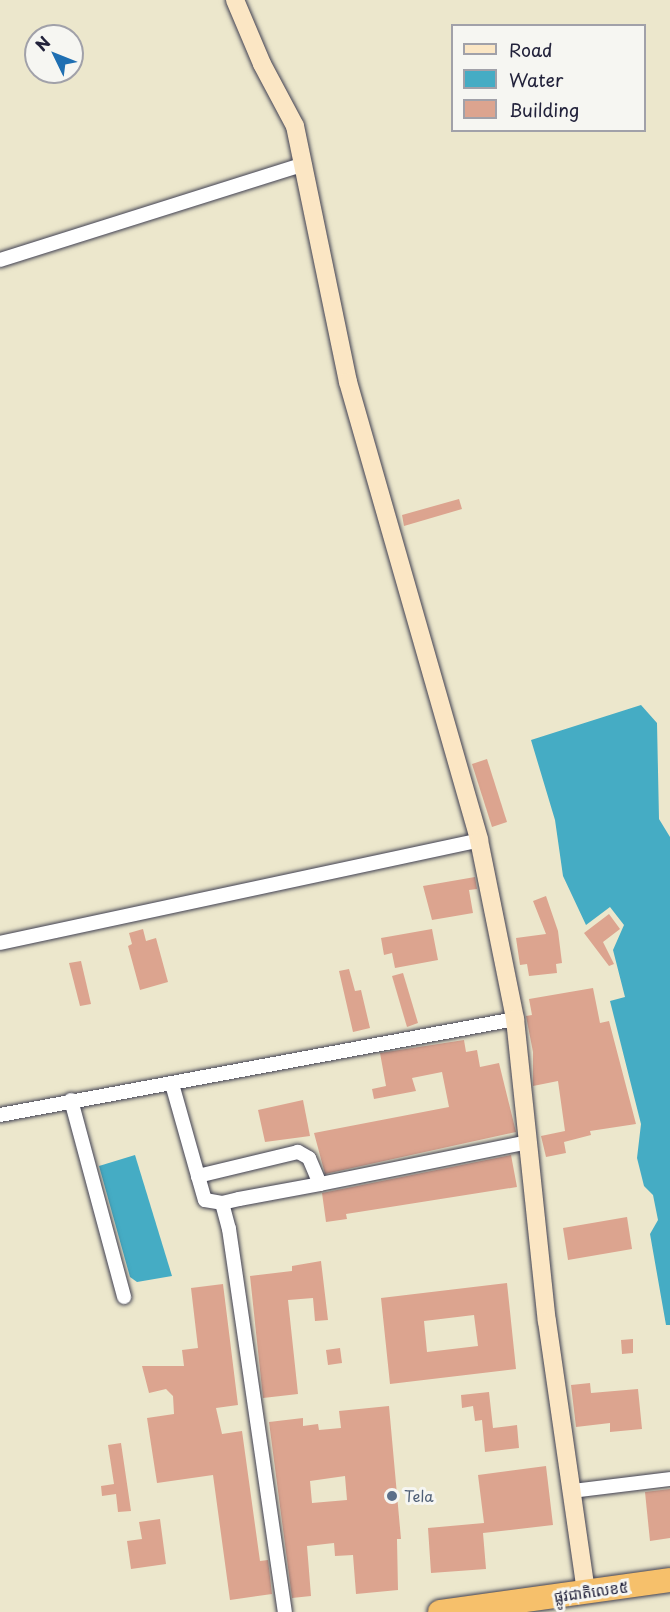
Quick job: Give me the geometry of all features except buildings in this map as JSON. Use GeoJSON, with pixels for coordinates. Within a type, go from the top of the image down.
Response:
{"type":"FeatureCollection","features":[{"type":"Feature","properties":{"kind":"highway","name":"ផ្លូវជាតិលេខ៥"},"geometry":{"type":"LineString","coordinates":[[440,1612],[670,1580]]}},
{"type":"Feature","properties":{"kind":"street"},"geometry":{"type":"LineString","coordinates":[[235,0],[262,64],[295,126],[348,382],[479,840],[514,1018],[547,1321],[586,1591]]}},
{"type":"Feature","properties":{"kind":"street"},"geometry":{"type":"LineString","coordinates":[[0,260],[304,164]]}},
{"type":"Feature","properties":{"kind":"street"},"geometry":{"type":"LineString","coordinates":[[0,943],[479,840]]}},
{"type":"Feature","properties":{"kind":"street"},"geometry":{"type":"LineString","coordinates":[[0,1115],[514,1018]]}},
{"type":"Feature","properties":{"kind":"street"},"geometry":{"type":"LineString","coordinates":[[172,1084],[205,1200],[222,1203],[528,1142]]}},
{"type":"Feature","properties":{"kind":"street"},"geometry":{"type":"LineString","coordinates":[[71,1100],[124,1297]]}},
{"type":"Feature","properties":{"kind":"street"},"geometry":{"type":"LineString","coordinates":[[198,1176],[298,1152],[309,1158],[320,1184]]}},
{"type":"Feature","properties":{"kind":"street"},"geometry":{"type":"LineString","coordinates":[[222,1203],[229,1229],[285,1612]]}},
{"type":"Feature","properties":{"kind":"street"},"geometry":{"type":"LineString","coordinates":[[572,1491],[670,1479]]}},
{"type":"Feature","properties":{"kind":"water"},"geometry":{"type":"Polygon","coordinates":[[[641,705],[657,723],[659,819],[670,837],[670,1325],[666,1325],[650,1234],[658,1220],[653,1195],[644,1186],[637,1158],[641,1124],[610,1001],[625,997],[613,950],[624,925],[610,907],[586,925],[563,876],[555,820],[531,740],[641,705]]]}},
{"type":"Feature","properties":{"kind":"water"},"geometry":{"type":"Polygon","coordinates":[[[135,1155],[172,1276],[137,1282],[130,1277],[99,1166],[135,1155]]]}},
{"type":"Feature","properties":{"kind":"place","name":"Tela"},"geometry":{"type":"Point","coordinates":[392,1496]}}]}
